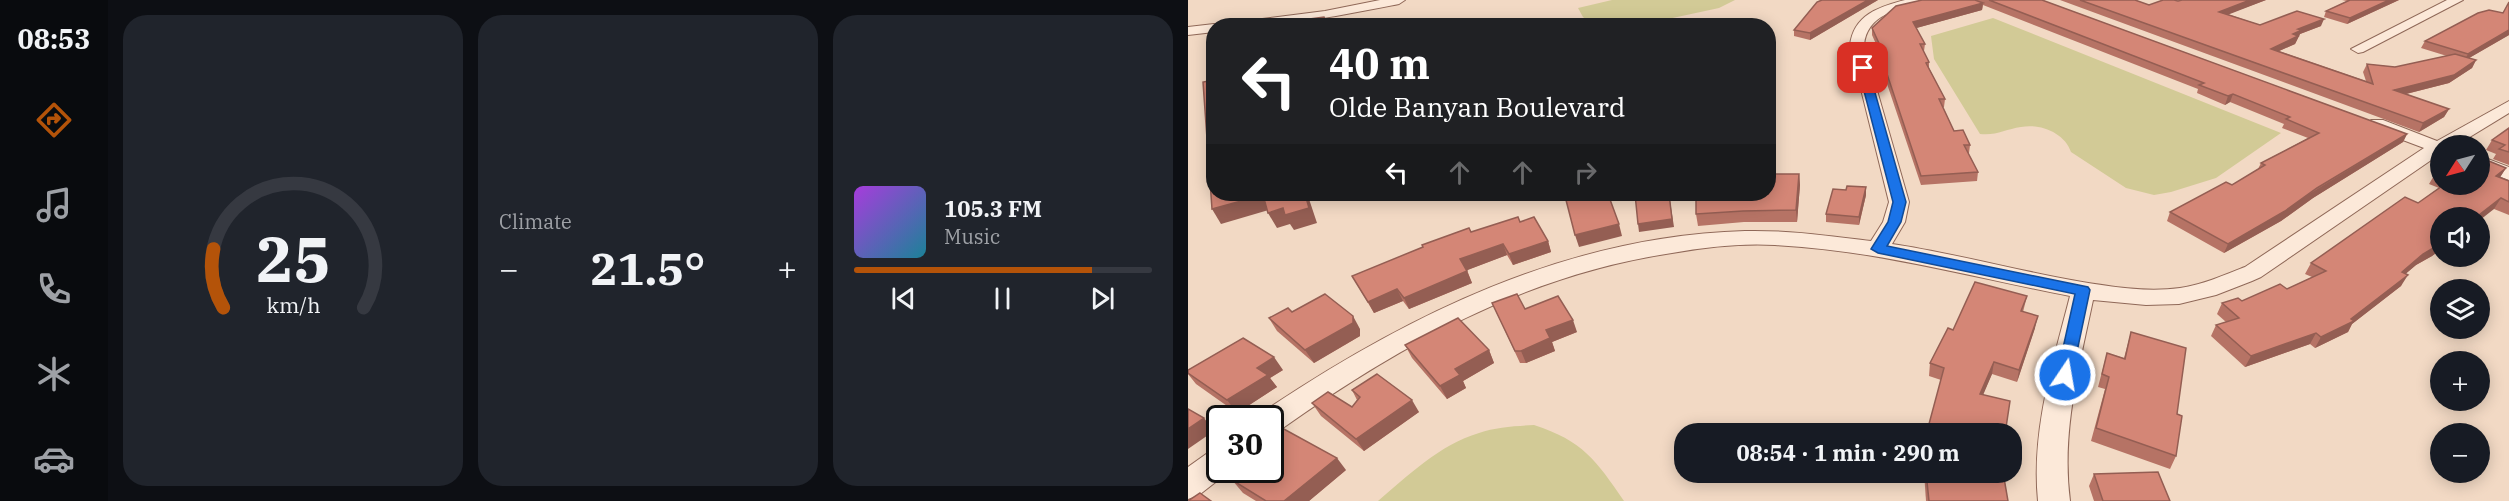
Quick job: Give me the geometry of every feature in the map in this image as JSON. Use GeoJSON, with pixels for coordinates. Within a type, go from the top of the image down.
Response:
{"type":"FeatureCollection","features":[{"type":"Feature","properties":{"kind":"street"},"geometry":{"type":"LineString","coordinates":[[1301,18],[1399,0]]}},
{"type":"Feature","properties":{"kind":"street"},"geometry":{"type":"LineString","coordinates":[[1878,249],[1894,222],[1899,202],[1857,45],[1857,32],[1865,21],[1878,13],[1920,0]]}},
{"type":"Feature","properties":{"kind":"street"},"geometry":{"type":"LineString","coordinates":[[2358,49],[2457,0]]}},
{"type":"Feature","properties":{"kind":"street"},"geometry":{"type":"LineString","coordinates":[[1188,31],[1206,29]]}},
{"type":"Feature","properties":{"kind":"street"},"geometry":{"type":"LineString","coordinates":[[2460,135],[2509,106]]}},
{"type":"Feature","properties":{"kind":"street"},"geometry":{"type":"LineString","coordinates":[[2361,118],[2430,143]]}},
{"type":"Feature","properties":{"kind":"street"},"geometry":{"type":"LineString","coordinates":[[1284,412],[1332,379],[1424,326],[1506,290],[1593,260],[1660,246],[1763,237],[1878,249],[2109,296],[2149,298],[2180,296],[2219,286],[2244,276],[2430,154]]}},
{"type":"Feature","properties":{"kind":"street"},"geometry":{"type":"LineString","coordinates":[[2490,166],[2509,174]]}},
{"type":"Feature","properties":{"kind":"street"},"geometry":{"type":"LineString","coordinates":[[2054,501],[2050,479],[2051,439],[2083,290]]}},
{"type":"Feature","properties":{"kind":"street"},"geometry":{"type":"LineString","coordinates":[[1188,485],[1206,472]]}},
{"type":"Feature","properties":{"kind":"shaded area"},"geometry":{"type":"Polygon","coordinates":[[[1612,0],[1735,0],[1719,8],[1673,18],[1584,18],[1578,8],[1612,0]]]}},
{"type":"Feature","properties":{"kind":"shaded area"},"geometry":{"type":"Polygon","coordinates":[[[1993,18],[2281,133],[2216,178],[2154,195],[2126,188],[2071,152],[2068,145],[2058,135],[2044,128],[2028,126],[1991,134],[1980,134],[1934,59],[1931,36],[1993,18]]]}},
{"type":"Feature","properties":{"kind":"shaded area"},"geometry":{"type":"Polygon","coordinates":[[[1534,425],[1577,445],[1596,463],[1624,501],[1378,501],[1425,462],[1464,438],[1492,429],[1534,425]]]}},
{"type":"Feature","properties":{"kind":"building"},"geometry":{"type":"Polygon","coordinates":[[[1822,0],[1868,0],[1810,33],[1794,30],[1817,2],[1822,0]]]}},
{"type":"Feature","properties":{"kind":"building"},"geometry":{"type":"Polygon","coordinates":[[[1922,0],[1975,0],[1983,3],[1913,22],[1925,44],[1920,44],[1929,62],[1926,63],[1945,99],[1939,99],[1954,131],[1963,130],[1970,145],[1964,145],[1978,172],[1921,176],[1880,53],[1883,52],[1872,28],[1896,6],[1922,0]]]}},
{"type":"Feature","properties":{"kind":"building"},"geometry":{"type":"Polygon","coordinates":[[[1989,0],[2042,0],[2407,134],[2228,244],[2170,212],[2226,182],[2232,185],[2265,165],[2261,163],[2319,133],[2286,119],[2290,117],[2233,94],[2228,96],[2199,85],[2204,83],[1989,0]]]}},
{"type":"Feature","properties":{"kind":"building"},"geometry":{"type":"Polygon","coordinates":[[[2080,0],[2135,0],[2149,5],[2163,0],[2250,0],[2219,12],[2260,25],[2297,11],[2324,19],[2298,29],[2302,30],[2293,34],[2298,36],[2271,49],[2373,84],[2367,64],[2395,67],[2455,54],[2476,60],[2454,75],[2394,90],[2449,109],[2423,123],[2080,0]]]}},
{"type":"Feature","properties":{"kind":"building"},"geometry":{"type":"Polygon","coordinates":[[[2350,0],[2389,0],[2350,18],[2326,11],[2350,0]]]}},
{"type":"Feature","properties":{"kind":"building"},"geometry":{"type":"Polygon","coordinates":[[[2509,2],[2509,30],[2468,54],[2425,41],[2478,13],[2489,10],[2503,13],[2509,2]]]}},
{"type":"Feature","properties":{"kind":"building"},"geometry":{"type":"Polygon","coordinates":[[[1206,81],[1206,124],[1203,82],[1206,81]]]}},
{"type":"Feature","properties":{"kind":"building"},"geometry":{"type":"Polygon","coordinates":[[[2509,128],[2509,152],[2499,149],[2505,145],[2492,140],[2509,128]]]}},
{"type":"Feature","properties":{"kind":"building"},"geometry":{"type":"Polygon","coordinates":[[[2490,161],[2506,168],[2496,176],[2509,181],[2509,202],[2501,198],[2489,207],[2430,207],[2430,250],[2402,272],[2408,275],[2351,319],[2354,321],[2321,337],[2316,333],[2251,356],[2216,325],[2239,318],[2222,303],[2238,298],[2242,301],[2280,284],[2287,289],[2326,271],[2311,263],[2405,197],[2418,203],[2430,195],[2490,195],[2490,161]]]}},
{"type":"Feature","properties":{"kind":"building"},"geometry":{"type":"Polygon","coordinates":[[[1776,174],[1799,174],[1796,210],[1696,214],[1696,201],[1776,201],[1776,174]]]}},
{"type":"Feature","properties":{"kind":"building"},"geometry":{"type":"Polygon","coordinates":[[[1847,186],[1866,187],[1859,217],[1826,214],[1833,189],[1846,190],[1847,186]]]}},
{"type":"Feature","properties":{"kind":"building"},"geometry":{"type":"Polygon","coordinates":[[[1211,201],[1241,201],[1212,209],[1211,201]]]}},
{"type":"Feature","properties":{"kind":"building"},"geometry":{"type":"Polygon","coordinates":[[[1265,201],[1307,201],[1309,208],[1285,215],[1283,208],[1268,213],[1265,201]]]}},
{"type":"Feature","properties":{"kind":"building"},"geometry":{"type":"Polygon","coordinates":[[[1566,201],[1611,201],[1619,224],[1575,235],[1566,201]]]}},
{"type":"Feature","properties":{"kind":"building"},"geometry":{"type":"Polygon","coordinates":[[[1636,201],[1670,201],[1672,219],[1638,224],[1636,201]]]}},
{"type":"Feature","properties":{"kind":"building"},"geometry":{"type":"Polygon","coordinates":[[[1518,217],[1520,222],[1534,217],[1548,241],[1509,254],[1503,244],[1460,259],[1467,271],[1404,298],[1397,289],[1368,302],[1352,276],[1423,247],[1422,245],[1469,228],[1471,232],[1518,217]]]}},
{"type":"Feature","properties":{"kind":"building"},"geometry":{"type":"Polygon","coordinates":[[[1975,282],[2027,296],[2021,311],[2038,316],[2019,370],[1994,362],[1980,394],[2010,401],[2007,423],[1929,423],[1944,368],[1930,363],[1948,328],[1953,330],[1975,282]]]}},
{"type":"Feature","properties":{"kind":"building"},"geometry":{"type":"Polygon","coordinates":[[[1325,294],[1353,316],[1353,323],[1305,350],[1269,318],[1288,308],[1292,312],[1325,294]]]}},
{"type":"Feature","properties":{"kind":"building"},"geometry":{"type":"Polygon","coordinates":[[[1517,294],[1525,309],[1558,296],[1573,320],[1546,330],[1550,338],[1521,351],[1515,351],[1492,303],[1517,294]]]}},
{"type":"Feature","properties":{"kind":"building"},"geometry":{"type":"Polygon","coordinates":[[[1458,318],[1489,350],[1455,369],[1460,375],[1440,386],[1405,345],[1458,318]]]}},
{"type":"Feature","properties":{"kind":"building"},"geometry":{"type":"Polygon","coordinates":[[[2131,332],[2186,348],[2177,414],[2182,416],[2176,456],[2096,428],[2109,377],[2102,374],[2107,353],[2125,359],[2131,332]]]}},
{"type":"Feature","properties":{"kind":"building"},"geometry":{"type":"Polygon","coordinates":[[[1243,338],[1274,357],[1257,368],[1268,375],[1227,400],[1188,373],[1188,370],[1243,338]]]}},
{"type":"Feature","properties":{"kind":"building"},"geometry":{"type":"Polygon","coordinates":[[[1377,374],[1412,400],[1356,439],[1312,403],[1328,392],[1352,407],[1360,397],[1352,390],[1377,374]]]}},
{"type":"Feature","properties":{"kind":"building"},"geometry":{"type":"Polygon","coordinates":[[[1188,409],[1204,418],[1188,429],[1188,409]]]}},
{"type":"Feature","properties":{"kind":"building"},"geometry":{"type":"Polygon","coordinates":[[[1284,429],[1337,458],[1284,501],[1266,501],[1237,483],[1284,483],[1284,429]]]}},
{"type":"Feature","properties":{"kind":"building"},"geometry":{"type":"Polygon","coordinates":[[[2158,472],[2170,501],[2103,501],[2094,474],[2158,472]]]}},
{"type":"Feature","properties":{"kind":"building"},"geometry":{"type":"Polygon","coordinates":[[[1927,483],[2005,483],[2008,501],[1929,501],[1927,483]]]}},
{"type":"Feature","properties":{"kind":"building"},"geometry":{"type":"Polygon","coordinates":[[[1200,493],[1211,501],[1188,501],[1200,493]]]}},
{"type":"Feature","properties":{"kind":"route"},"geometry":{"type":"LineString","coordinates":[[1863,68],[1899,202],[1894,222],[1878,249],[2083,290],[2065,375]]}}]}
